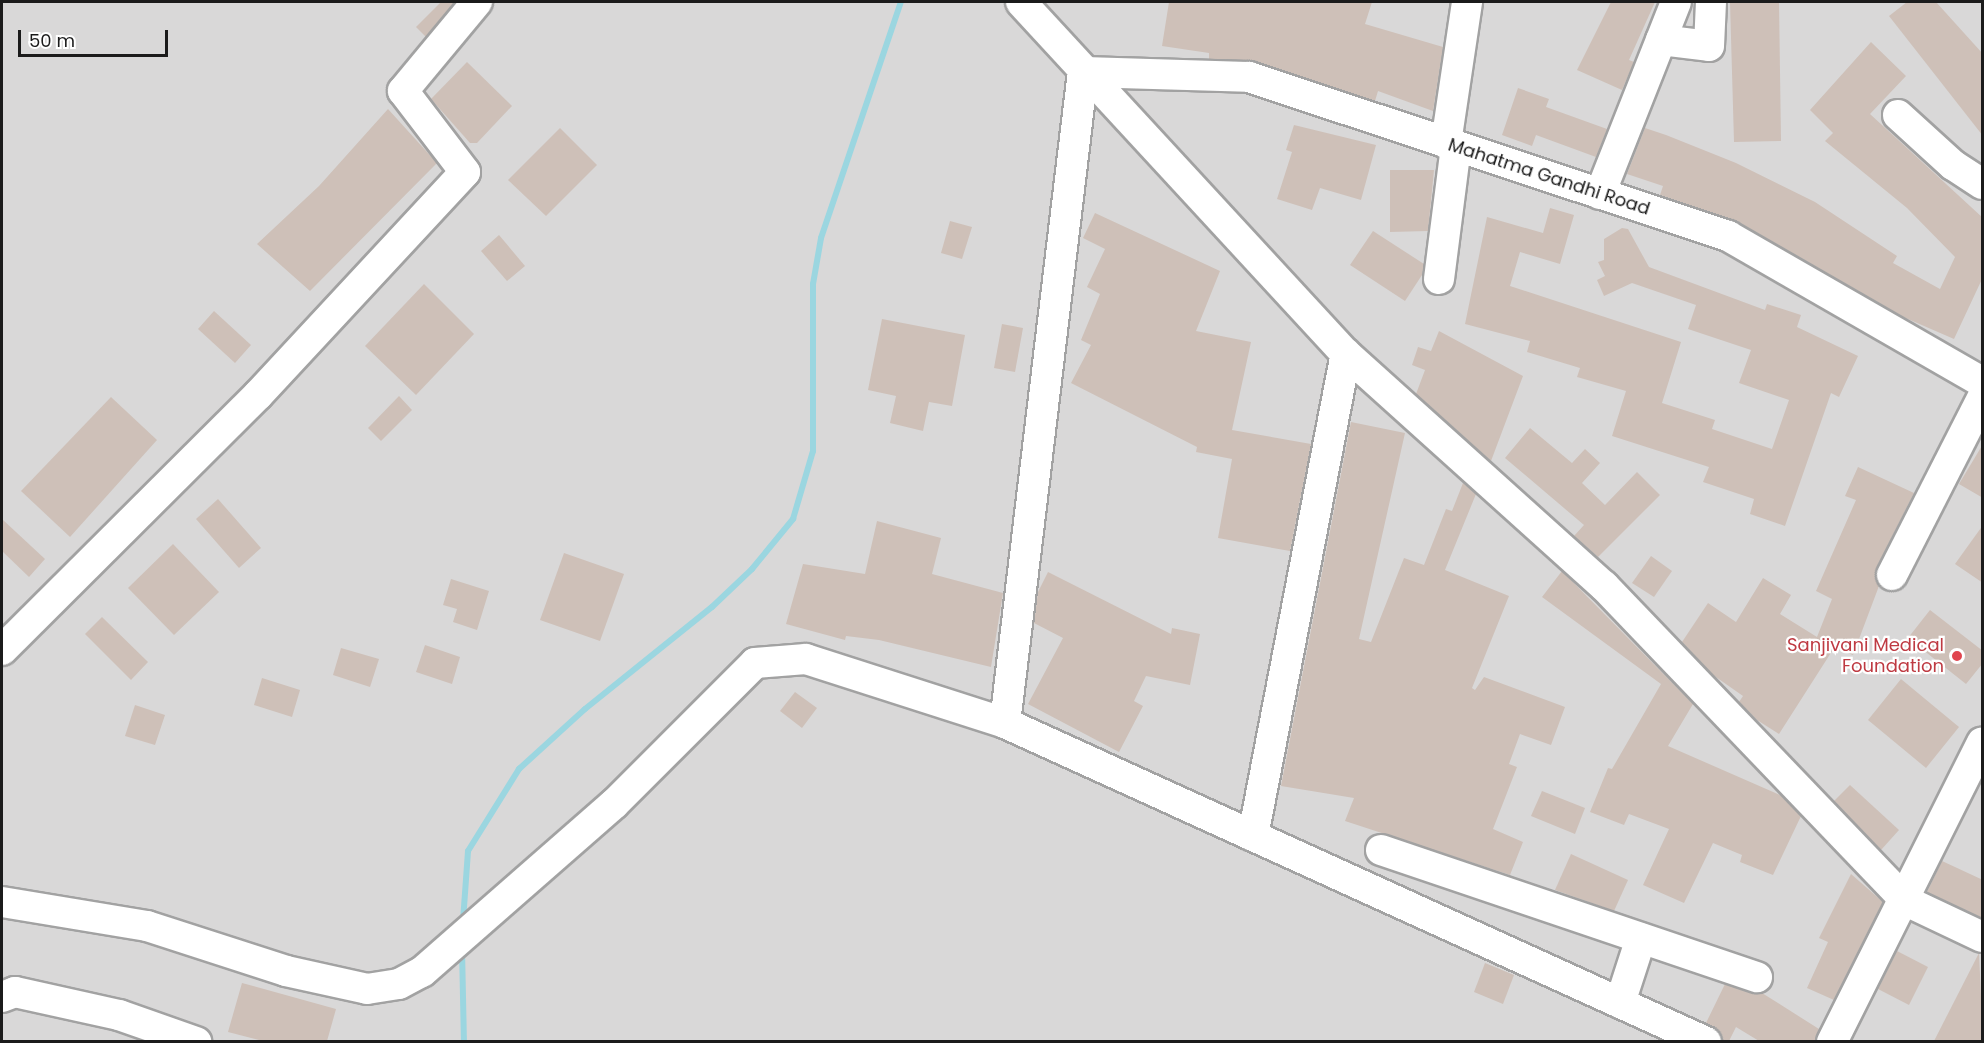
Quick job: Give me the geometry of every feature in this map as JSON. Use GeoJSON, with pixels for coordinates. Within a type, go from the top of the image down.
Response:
{"type":"FeatureCollection","features":[{"type":"Feature","properties":{"kind":"street"},"geometry":{"type":"LineString","coordinates":[[2,650],[258,395],[465,172],[403,91],[477,2]]}},
{"type":"Feature","properties":{"kind":"street"},"geometry":{"type":"LineString","coordinates":[[1021,2],[1083,72],[1346,354],[1604,586],[1906,901],[1983,937]]}},
{"type":"Feature","properties":{"kind":"street"},"geometry":{"type":"LineString","coordinates":[[1439,279],[1467,2]]}},
{"type":"Feature","properties":{"kind":"street"},"geometry":{"type":"LineString","coordinates":[[1600,194],[1676,2]]}},
{"type":"Feature","properties":{"kind":"street"},"geometry":{"type":"LineString","coordinates":[[1661,40],[1709,46],[1711,2]]}},
{"type":"Feature","properties":{"kind":"street"},"geometry":{"type":"LineString","coordinates":[[1005,723],[1083,72]]}},
{"type":"Feature","properties":{"kind":"street","name":"Mahatma Gandhi Road"},"geometry":{"type":"LineString","coordinates":[[1083,72],[1249,77],[1728,236],[1983,382]]}},
{"type":"Feature","properties":{"kind":"street"},"geometry":{"type":"LineString","coordinates":[[1898,115],[1953,165],[1983,184]]}},
{"type":"Feature","properties":{"kind":"street"},"geometry":{"type":"LineString","coordinates":[[1253,836],[1346,354]]}},
{"type":"Feature","properties":{"kind":"street"},"geometry":{"type":"LineString","coordinates":[[1892,575],[1983,398]]}},
{"type":"Feature","properties":{"kind":"street"},"geometry":{"type":"LineString","coordinates":[[2,902],[147,926],[286,971],[367,989],[399,984],[422,972],[614,804],[755,663],[806,659],[1005,723],[1706,1041]]}},
{"type":"Feature","properties":{"kind":"street"},"geometry":{"type":"LineString","coordinates":[[1832,1041],[1906,901],[1983,744]]}},
{"type":"Feature","properties":{"kind":"street"},"geometry":{"type":"LineString","coordinates":[[1381,850],[1757,977]]}},
{"type":"Feature","properties":{"kind":"street"},"geometry":{"type":"LineString","coordinates":[[1620,1003],[1641,938]]}},
{"type":"Feature","properties":{"kind":"street"},"geometry":{"type":"LineString","coordinates":[[2,997],[15,992],[108,1013],[196,1041]]}},
{"type":"Feature","properties":{"kind":"shaded area"},"geometry":{"type":"Polygon","coordinates":[[[2,2],[1982,2],[1982,1041],[2,1041],[2,2]]]}},
{"type":"Feature","properties":{"kind":"building"},"geometry":{"type":"Polygon","coordinates":[[[441,2],[455,2],[426,37],[416,27],[441,2]]]}},
{"type":"Feature","properties":{"kind":"building"},"geometry":{"type":"Polygon","coordinates":[[[1169,2],[1372,2],[1365,24],[1443,47],[1433,111],[1378,91],[1375,101],[1254,61],[1209,59],[1209,53],[1162,46],[1169,2]]]}},
{"type":"Feature","properties":{"kind":"building"},"geometry":{"type":"Polygon","coordinates":[[[1611,2],[1655,2],[1629,60],[1634,62],[1622,90],[1577,70],[1611,2]]]}},
{"type":"Feature","properties":{"kind":"building"},"geometry":{"type":"Polygon","coordinates":[[[1730,2],[1779,2],[1781,141],[1734,142],[1730,2]]]}},
{"type":"Feature","properties":{"kind":"building"},"geometry":{"type":"Polygon","coordinates":[[[1907,2],[1936,2],[1983,54],[1983,136],[1889,16],[1907,2]]]}},
{"type":"Feature","properties":{"kind":"building"},"geometry":{"type":"Polygon","coordinates":[[[1871,42],[1906,76],[1870,114],[1983,218],[1983,277],[1954,339],[1901,316],[1736,221],[1660,195],[1663,186],[1627,174],[1645,128],[1666,135],[1736,163],[1815,202],[1897,256],[1893,263],[1940,289],[1955,257],[1907,208],[1825,141],[1833,133],[1810,110],[1871,42]]]}},
{"type":"Feature","properties":{"kind":"building"},"geometry":{"type":"Polygon","coordinates":[[[467,62],[512,106],[477,143],[470,143],[431,99],[467,62]]]}},
{"type":"Feature","properties":{"kind":"building"},"geometry":{"type":"Polygon","coordinates":[[[1518,88],[1549,99],[1546,107],[1607,129],[1596,157],[1536,135],[1532,146],[1502,135],[1518,88]]]}},
{"type":"Feature","properties":{"kind":"building"},"geometry":{"type":"Polygon","coordinates":[[[388,109],[437,163],[310,291],[257,244],[319,186],[388,109]]]}},
{"type":"Feature","properties":{"kind":"building"},"geometry":{"type":"Polygon","coordinates":[[[1294,125],[1376,145],[1361,200],[1320,188],[1312,210],[1277,199],[1292,152],[1286,150],[1294,125]]]}},
{"type":"Feature","properties":{"kind":"building"},"geometry":{"type":"Polygon","coordinates":[[[560,128],[597,165],[546,216],[508,180],[560,128]]]}},
{"type":"Feature","properties":{"kind":"building"},"geometry":{"type":"Polygon","coordinates":[[[1390,170],[1434,170],[1428,231],[1390,232],[1390,170]]]}},
{"type":"Feature","properties":{"kind":"building"},"geometry":{"type":"Polygon","coordinates":[[[1550,208],[1574,215],[1560,264],[1520,252],[1510,286],[1681,342],[1662,403],[1715,420],[1712,429],[1772,449],[1789,400],[1739,383],[1751,350],[1688,329],[1696,305],[1632,283],[1604,296],[1597,280],[1605,276],[1598,262],[1604,260],[1604,239],[1622,228],[1628,229],[1649,267],[1765,310],[1767,304],[1801,315],[1797,327],[1858,356],[1839,397],[1831,393],[1785,526],[1750,514],[1754,499],[1703,482],[1709,467],[1612,436],[1626,391],[1577,377],[1580,368],[1527,352],[1530,341],[1465,324],[1487,217],[1543,233],[1550,208]]]}},
{"type":"Feature","properties":{"kind":"building"},"geometry":{"type":"Polygon","coordinates":[[[1095,213],[1220,271],[1196,331],[1251,342],[1232,430],[1311,444],[1290,551],[1218,538],[1232,459],[1196,452],[1197,447],[1071,383],[1091,345],[1081,340],[1100,294],[1087,287],[1105,249],[1083,238],[1095,213]]]}},
{"type":"Feature","properties":{"kind":"building"},"geometry":{"type":"Polygon","coordinates":[[[950,221],[972,227],[962,259],[941,253],[950,221]]]}},
{"type":"Feature","properties":{"kind":"building"},"geometry":{"type":"Polygon","coordinates":[[[1373,231],[1424,264],[1422,275],[1405,301],[1350,265],[1373,231]]]}},
{"type":"Feature","properties":{"kind":"building"},"geometry":{"type":"Polygon","coordinates":[[[499,235],[525,266],[507,281],[481,251],[499,235]]]}},
{"type":"Feature","properties":{"kind":"building"},"geometry":{"type":"Polygon","coordinates":[[[424,284],[474,334],[416,395],[365,346],[424,284]]]}},
{"type":"Feature","properties":{"kind":"building"},"geometry":{"type":"Polygon","coordinates":[[[214,311],[251,345],[235,363],[198,329],[214,311]]]}},
{"type":"Feature","properties":{"kind":"building"},"geometry":{"type":"Polygon","coordinates":[[[882,319],[965,335],[952,406],[929,402],[923,431],[890,423],[896,396],[868,390],[882,319]]]}},
{"type":"Feature","properties":{"kind":"building"},"geometry":{"type":"Polygon","coordinates":[[[1002,324],[1023,328],[1015,372],[994,368],[1002,324]]]}},
{"type":"Feature","properties":{"kind":"building"},"geometry":{"type":"Polygon","coordinates":[[[1439,331],[1523,376],[1491,461],[1416,394],[1425,370],[1412,365],[1418,347],[1431,351],[1439,331]]]}},
{"type":"Feature","properties":{"kind":"building"},"geometry":{"type":"Polygon","coordinates":[[[399,396],[412,410],[381,441],[368,428],[399,396]]]}},
{"type":"Feature","properties":{"kind":"building"},"geometry":{"type":"Polygon","coordinates":[[[111,397],[157,440],[70,537],[21,491],[111,397]]]}},
{"type":"Feature","properties":{"kind":"building"},"geometry":{"type":"Polygon","coordinates":[[[1351,422],[1405,433],[1359,639],[1371,642],[1404,558],[1424,565],[1446,509],[1452,511],[1463,483],[1476,494],[1445,570],[1509,596],[1472,688],[1475,690],[1484,677],[1565,707],[1551,745],[1520,734],[1509,764],[1517,767],[1493,829],[1523,842],[1510,875],[1345,821],[1354,798],[1281,786],[1351,422]]]}},
{"type":"Feature","properties":{"kind":"building"},"geometry":{"type":"Polygon","coordinates":[[[1530,428],[1572,463],[1585,449],[1600,463],[1582,483],[1605,505],[1637,472],[1660,495],[1598,557],[1574,536],[1584,525],[1505,458],[1530,428]]]}},
{"type":"Feature","properties":{"kind":"building"},"geometry":{"type":"Polygon","coordinates":[[[1983,444],[1983,498],[1959,484],[1983,444]]]}},
{"type":"Feature","properties":{"kind":"building"},"geometry":{"type":"Polygon","coordinates":[[[1858,467],[1914,493],[1877,567],[1879,586],[1853,655],[1834,648],[1779,734],[1757,720],[1739,702],[1743,696],[1713,675],[1682,642],[1708,603],[1736,622],[1763,578],[1791,595],[1780,614],[1817,637],[1832,599],[1816,591],[1856,500],[1845,496],[1858,467]]]}},
{"type":"Feature","properties":{"kind":"building"},"geometry":{"type":"Polygon","coordinates":[[[218,499],[261,548],[239,568],[196,519],[218,499]]]}},
{"type":"Feature","properties":{"kind":"building"},"geometry":{"type":"Polygon","coordinates":[[[2,519],[45,559],[29,577],[2,551],[2,519]]]}},
{"type":"Feature","properties":{"kind":"building"},"geometry":{"type":"Polygon","coordinates":[[[877,521],[941,538],[932,574],[1003,593],[991,667],[879,640],[846,636],[845,640],[786,624],[803,564],[865,574],[877,521]]]}},
{"type":"Feature","properties":{"kind":"building"},"geometry":{"type":"Polygon","coordinates":[[[1983,525],[1983,583],[1955,564],[1983,525]]]}},
{"type":"Feature","properties":{"kind":"building"},"geometry":{"type":"Polygon","coordinates":[[[173,544],[219,592],[174,635],[128,588],[173,544]]]}},
{"type":"Feature","properties":{"kind":"building"},"geometry":{"type":"Polygon","coordinates":[[[564,553],[624,574],[600,641],[540,620],[564,553]]]}},
{"type":"Feature","properties":{"kind":"building"},"geometry":{"type":"Polygon","coordinates":[[[1651,556],[1672,571],[1654,597],[1632,583],[1651,556]]]}},
{"type":"Feature","properties":{"kind":"building"},"geometry":{"type":"Polygon","coordinates":[[[1562,571],[1693,704],[1668,746],[1780,795],[1801,816],[1773,875],[1740,862],[1742,855],[1713,843],[1684,903],[1643,885],[1669,829],[1629,814],[1624,825],[1590,812],[1608,768],[1612,769],[1661,684],[1542,597],[1562,571]]]}},
{"type":"Feature","properties":{"kind":"building"},"geometry":{"type":"Polygon","coordinates":[[[1048,572],[1171,634],[1172,628],[1200,634],[1190,685],[1146,676],[1134,701],[1143,706],[1119,752],[1028,704],[1063,638],[1034,623],[1038,592],[1048,572]]]}},
{"type":"Feature","properties":{"kind":"building"},"geometry":{"type":"Polygon","coordinates":[[[451,579],[489,591],[477,630],[453,622],[457,609],[443,605],[451,579]]]}},
{"type":"Feature","properties":{"kind":"building"},"geometry":{"type":"Polygon","coordinates":[[[1930,610],[1983,651],[1983,663],[1966,684],[1908,638],[1930,610]]]}},
{"type":"Feature","properties":{"kind":"building"},"geometry":{"type":"Polygon","coordinates":[[[102,617],[148,662],[131,680],[85,634],[102,617]]]}},
{"type":"Feature","properties":{"kind":"building"},"geometry":{"type":"Polygon","coordinates":[[[425,645],[460,657],[452,684],[416,672],[425,645]]]}},
{"type":"Feature","properties":{"kind":"building"},"geometry":{"type":"Polygon","coordinates":[[[341,648],[379,659],[370,687],[333,675],[341,648]]]}},
{"type":"Feature","properties":{"kind":"building"},"geometry":{"type":"Polygon","coordinates":[[[262,678],[300,690],[292,717],[254,705],[262,678]]]}},
{"type":"Feature","properties":{"kind":"building"},"geometry":{"type":"Polygon","coordinates":[[[1901,679],[1959,727],[1926,768],[1868,720],[1901,679]]]}},
{"type":"Feature","properties":{"kind":"building"},"geometry":{"type":"Polygon","coordinates":[[[795,692],[817,708],[802,728],[780,711],[795,692]]]}},
{"type":"Feature","properties":{"kind":"building"},"geometry":{"type":"Polygon","coordinates":[[[135,705],[165,715],[155,745],[125,736],[135,705]]]}},
{"type":"Feature","properties":{"kind":"building"},"geometry":{"type":"Polygon","coordinates":[[[1850,785],[1899,830],[1881,850],[1834,801],[1850,785]]]}},
{"type":"Feature","properties":{"kind":"building"},"geometry":{"type":"Polygon","coordinates":[[[1542,791],[1585,808],[1575,834],[1531,816],[1542,791]]]}},
{"type":"Feature","properties":{"kind":"building"},"geometry":{"type":"Polygon","coordinates":[[[1571,854],[1628,880],[1614,911],[1555,890],[1571,854]]]}},
{"type":"Feature","properties":{"kind":"building"},"geometry":{"type":"Polygon","coordinates":[[[1942,861],[1983,880],[1981,918],[1927,892],[1942,861]]]}},
{"type":"Feature","properties":{"kind":"building"},"geometry":{"type":"Polygon","coordinates":[[[1851,874],[1883,902],[1834,1000],[1807,988],[1828,942],[1819,938],[1851,874]]]}},
{"type":"Feature","properties":{"kind":"building"},"geometry":{"type":"Polygon","coordinates":[[[1897,951],[1928,967],[1909,1005],[1878,989],[1897,951]]]}},
{"type":"Feature","properties":{"kind":"building"},"geometry":{"type":"Polygon","coordinates":[[[1979,953],[1983,1041],[1934,1041],[1979,953]]]}},
{"type":"Feature","properties":{"kind":"building"},"geometry":{"type":"Polygon","coordinates":[[[1485,963],[1514,975],[1503,1004],[1474,992],[1485,963]]]}},
{"type":"Feature","properties":{"kind":"building"},"geometry":{"type":"Polygon","coordinates":[[[242,983],[336,1009],[327,1041],[263,1041],[228,1032],[242,983]]]}},
{"type":"Feature","properties":{"kind":"building"},"geometry":{"type":"Polygon","coordinates":[[[1725,984],[1762,993],[1819,1029],[1815,1041],[1759,1041],[1736,1027],[1729,1041],[1723,1041],[1720,1032],[1706,1023],[1725,984]]]}},
{"type":"Feature","properties":{"kind":"waterway"},"geometry":{"type":"LineString","coordinates":[[463,921],[468,851],[519,769],[585,709],[712,607],[752,569],[793,519],[813,451],[813,284],[821,238],[901,2]]}},
{"type":"Feature","properties":{"kind":"waterway"},"geometry":{"type":"LineString","coordinates":[[462,949],[464,1042]]}},
{"type":"Feature","properties":{"kind":"place","name":"Sanjivani Medical Foundation"},"geometry":{"type":"Point","coordinates":[1957,656]}}]}
